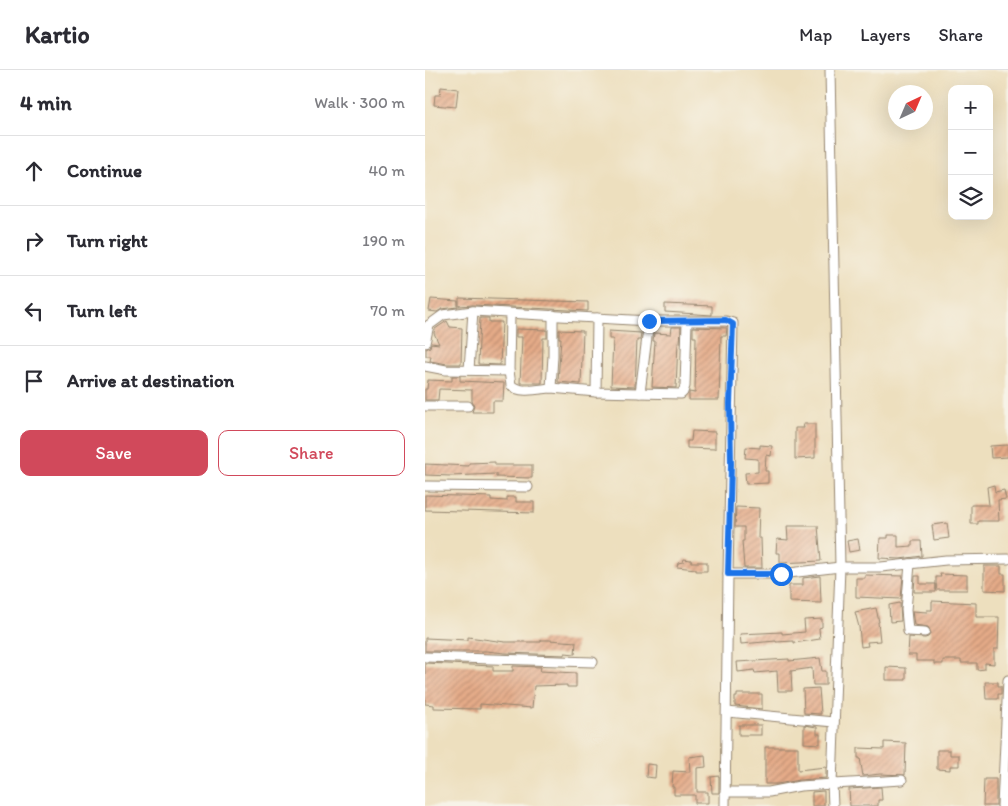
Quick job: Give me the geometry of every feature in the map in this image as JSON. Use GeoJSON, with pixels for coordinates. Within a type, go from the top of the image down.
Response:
{"type":"FeatureCollection","features":[{"type":"Feature","properties":{"kind":"street"},"geometry":{"type":"LineString","coordinates":[[830,70],[840,567],[832,784],[833,806]]}},
{"type":"Feature","properties":{"kind":"street"},"geometry":{"type":"LineString","coordinates":[[469,370],[473,311]]}},
{"type":"Feature","properties":{"kind":"street"},"geometry":{"type":"LineString","coordinates":[[425,343],[427,327],[443,315],[473,311],[649,321],[726,320],[732,322],[734,326],[730,404],[731,464],[725,806]]}},
{"type":"Feature","properties":{"kind":"street"},"geometry":{"type":"LineString","coordinates":[[509,314],[509,371],[511,385],[517,389],[551,388],[596,392],[676,394],[683,392],[685,386],[687,322]]}},
{"type":"Feature","properties":{"kind":"street"},"geometry":{"type":"LineString","coordinates":[[551,388],[553,316]]}},
{"type":"Feature","properties":{"kind":"street"},"geometry":{"type":"LineString","coordinates":[[596,392],[597,318]]}},
{"type":"Feature","properties":{"kind":"street"},"geometry":{"type":"LineString","coordinates":[[639,393],[649,321]]}},
{"type":"Feature","properties":{"kind":"street"},"geometry":{"type":"LineString","coordinates":[[425,366],[447,370],[509,371]]}},
{"type":"Feature","properties":{"kind":"street"},"geometry":{"type":"LineString","coordinates":[[425,406],[468,406]]}},
{"type":"Feature","properties":{"kind":"street"},"geometry":{"type":"LineString","coordinates":[[425,486],[528,486]]}},
{"type":"Feature","properties":{"kind":"street"},"geometry":{"type":"LineString","coordinates":[[728,574],[781,574],[840,567],[881,566],[946,560],[1008,559]]}},
{"type":"Feature","properties":{"kind":"street"},"geometry":{"type":"LineString","coordinates":[[910,564],[907,610],[908,632],[925,632]]}},
{"type":"Feature","properties":{"kind":"street"},"geometry":{"type":"LineString","coordinates":[[425,657],[593,662]]}},
{"type":"Feature","properties":{"kind":"street"},"geometry":{"type":"LineString","coordinates":[[1002,806],[1008,680]]}},
{"type":"Feature","properties":{"kind":"street"},"geometry":{"type":"LineString","coordinates":[[727,712],[834,722]]}},
{"type":"Feature","properties":{"kind":"street"},"geometry":{"type":"LineString","coordinates":[[725,792],[778,791],[800,786],[902,780]]}},
{"type":"Feature","properties":{"kind":"building"},"geometry":{"type":"Polygon","coordinates":[[[441,87],[458,89],[456,107],[434,105],[435,95],[440,95],[441,87]]]}},
{"type":"Feature","properties":{"kind":"building"},"geometry":{"type":"Polygon","coordinates":[[[459,298],[588,302],[588,311],[473,305],[459,306],[459,298]]]}},
{"type":"Feature","properties":{"kind":"building"},"geometry":{"type":"Polygon","coordinates":[[[431,299],[458,301],[458,307],[442,309],[437,312],[429,311],[431,299]]]}},
{"type":"Feature","properties":{"kind":"building"},"geometry":{"type":"Polygon","coordinates":[[[665,304],[712,306],[712,315],[665,312],[665,304]]]}},
{"type":"Feature","properties":{"kind":"building"},"geometry":{"type":"Polygon","coordinates":[[[480,318],[489,318],[489,322],[502,322],[500,365],[478,364],[480,318]]]}},
{"type":"Feature","properties":{"kind":"building"},"geometry":{"type":"Polygon","coordinates":[[[447,321],[450,327],[462,328],[461,364],[430,361],[431,356],[426,356],[426,349],[430,347],[431,343],[439,344],[434,333],[435,329],[447,321]]]}},
{"type":"Feature","properties":{"kind":"building"},"geometry":{"type":"Polygon","coordinates":[[[672,327],[681,327],[680,343],[678,342],[676,388],[652,387],[654,333],[671,334],[672,327]]]}},
{"type":"Feature","properties":{"kind":"building"},"geometry":{"type":"Polygon","coordinates":[[[693,327],[727,328],[726,336],[721,336],[719,400],[689,400],[689,392],[695,393],[696,337],[693,337],[693,327]]]}},
{"type":"Feature","properties":{"kind":"building"},"geometry":{"type":"Polygon","coordinates":[[[516,329],[547,330],[547,338],[543,338],[542,383],[520,383],[522,337],[516,337],[516,329]]]}},
{"type":"Feature","properties":{"kind":"building"},"geometry":{"type":"Polygon","coordinates":[[[559,330],[583,331],[581,384],[558,382],[561,338],[559,338],[559,330]]]}},
{"type":"Feature","properties":{"kind":"building"},"geometry":{"type":"Polygon","coordinates":[[[609,331],[641,333],[640,340],[637,340],[635,387],[611,386],[613,339],[609,339],[609,331]]]}},
{"type":"Feature","properties":{"kind":"building"},"geometry":{"type":"Polygon","coordinates":[[[452,376],[460,376],[460,381],[504,383],[503,401],[493,401],[493,412],[472,412],[474,406],[472,390],[439,389],[438,400],[425,400],[425,389],[427,389],[428,380],[452,381],[452,376]]]}},
{"type":"Feature","properties":{"kind":"building"},"geometry":{"type":"Polygon","coordinates":[[[803,424],[815,424],[815,458],[795,459],[795,428],[804,428],[803,424]]]}},
{"type":"Feature","properties":{"kind":"building"},"geometry":{"type":"Polygon","coordinates":[[[692,431],[715,432],[715,449],[687,448],[687,441],[691,441],[692,431]]]}},
{"type":"Feature","properties":{"kind":"building"},"geometry":{"type":"Polygon","coordinates":[[[760,445],[772,446],[771,456],[766,455],[765,471],[768,471],[768,483],[746,484],[745,473],[758,472],[758,459],[745,458],[746,447],[760,448],[760,445]]]}},
{"type":"Feature","properties":{"kind":"building"},"geometry":{"type":"Polygon","coordinates":[[[1008,445],[1008,457],[991,458],[990,446],[1008,445]]]}},
{"type":"Feature","properties":{"kind":"building"},"geometry":{"type":"Polygon","coordinates":[[[495,462],[495,465],[532,465],[532,478],[496,477],[496,474],[425,475],[425,464],[469,466],[469,463],[495,462]]]}},
{"type":"Feature","properties":{"kind":"building"},"geometry":{"type":"Polygon","coordinates":[[[994,485],[995,492],[1004,490],[1006,499],[998,500],[999,521],[978,521],[978,524],[971,524],[971,505],[989,505],[987,487],[994,485]]]}},
{"type":"Feature","properties":{"kind":"building"},"geometry":{"type":"Polygon","coordinates":[[[425,495],[491,497],[491,500],[507,501],[507,497],[516,497],[516,502],[534,502],[534,513],[425,510],[425,495]]]}},
{"type":"Feature","properties":{"kind":"building"},"geometry":{"type":"Polygon","coordinates":[[[736,507],[759,508],[758,538],[761,538],[762,568],[744,568],[742,541],[744,541],[744,527],[735,527],[736,507]]]}},
{"type":"Feature","properties":{"kind":"building"},"geometry":{"type":"Polygon","coordinates":[[[947,523],[949,538],[934,540],[932,525],[947,523]]]}},
{"type":"Feature","properties":{"kind":"building"},"geometry":{"type":"Polygon","coordinates":[[[787,526],[818,526],[821,561],[780,563],[780,553],[776,553],[777,539],[788,540],[787,526]]]}},
{"type":"Feature","properties":{"kind":"building"},"geometry":{"type":"Polygon","coordinates":[[[888,535],[898,535],[898,547],[912,546],[912,541],[921,541],[922,556],[900,559],[879,558],[880,538],[888,538],[888,535]]]}},
{"type":"Feature","properties":{"kind":"building"},"geometry":{"type":"Polygon","coordinates":[[[858,539],[860,550],[849,552],[847,541],[858,539]]]}},
{"type":"Feature","properties":{"kind":"building"},"geometry":{"type":"Polygon","coordinates":[[[684,559],[691,560],[691,562],[707,562],[707,571],[677,567],[678,563],[683,562],[684,559]]]}},
{"type":"Feature","properties":{"kind":"building"},"geometry":{"type":"Polygon","coordinates":[[[984,566],[1001,566],[1001,574],[1005,574],[1005,591],[984,590],[984,566]]]}},
{"type":"Feature","properties":{"kind":"building"},"geometry":{"type":"Polygon","coordinates":[[[940,574],[967,575],[967,590],[936,590],[936,577],[941,577],[940,574]]]}},
{"type":"Feature","properties":{"kind":"building"},"geometry":{"type":"Polygon","coordinates":[[[865,575],[903,576],[901,599],[856,597],[856,578],[865,578],[865,575]]]}},
{"type":"Feature","properties":{"kind":"building"},"geometry":{"type":"Polygon","coordinates":[[[820,576],[821,603],[789,602],[789,585],[803,585],[803,578],[820,576]]]}},
{"type":"Feature","properties":{"kind":"building"},"geometry":{"type":"Polygon","coordinates":[[[915,576],[920,576],[920,584],[936,584],[936,592],[914,592],[915,576]]]}},
{"type":"Feature","properties":{"kind":"building"},"geometry":{"type":"Polygon","coordinates":[[[932,601],[976,603],[976,617],[999,617],[998,649],[994,649],[994,664],[985,663],[985,669],[977,670],[977,663],[961,663],[961,660],[943,660],[943,664],[934,664],[934,661],[916,661],[916,655],[908,655],[909,637],[925,638],[931,633],[928,627],[914,625],[912,611],[927,612],[927,610],[932,610],[932,601]]]}},
{"type":"Feature","properties":{"kind":"building"},"geometry":{"type":"Polygon","coordinates":[[[900,603],[901,621],[890,622],[889,605],[900,603]]]}},
{"type":"Feature","properties":{"kind":"building"},"geometry":{"type":"Polygon","coordinates":[[[876,608],[880,641],[867,642],[868,646],[861,647],[855,612],[876,608]]]}},
{"type":"Feature","properties":{"kind":"building"},"geometry":{"type":"Polygon","coordinates":[[[822,619],[822,627],[819,628],[820,639],[794,643],[794,641],[776,641],[741,644],[740,634],[805,632],[804,620],[822,619]]]}},
{"type":"Feature","properties":{"kind":"building"},"geometry":{"type":"Polygon","coordinates":[[[468,637],[505,642],[541,642],[541,640],[549,640],[576,642],[575,654],[425,651],[425,638],[468,640],[468,637]]]}},
{"type":"Feature","properties":{"kind":"building"},"geometry":{"type":"Polygon","coordinates":[[[820,658],[822,671],[826,671],[826,685],[813,685],[812,668],[791,671],[792,691],[778,691],[777,671],[755,673],[754,670],[738,672],[737,662],[789,659],[789,661],[820,658]]]}},
{"type":"Feature","properties":{"kind":"building"},"geometry":{"type":"Polygon","coordinates":[[[425,663],[493,666],[493,671],[513,671],[513,666],[541,667],[540,671],[576,673],[576,687],[567,687],[567,685],[534,686],[532,708],[480,704],[480,709],[434,708],[434,705],[425,704],[425,663]]]}},
{"type":"Feature","properties":{"kind":"building"},"geometry":{"type":"Polygon","coordinates":[[[886,667],[906,668],[906,680],[886,680],[886,667]]]}},
{"type":"Feature","properties":{"kind":"building"},"geometry":{"type":"Polygon","coordinates":[[[985,682],[998,682],[998,686],[1001,686],[1001,694],[998,694],[998,699],[986,699],[985,682]]]}},
{"type":"Feature","properties":{"kind":"building"},"geometry":{"type":"Polygon","coordinates":[[[819,688],[821,714],[804,713],[803,689],[819,688]]]}},
{"type":"Feature","properties":{"kind":"building"},"geometry":{"type":"Polygon","coordinates":[[[737,694],[762,694],[762,709],[735,706],[737,694]]]}},
{"type":"Feature","properties":{"kind":"building"},"geometry":{"type":"Polygon","coordinates":[[[739,725],[761,725],[761,735],[739,735],[739,725]]]}},
{"type":"Feature","properties":{"kind":"building"},"geometry":{"type":"Polygon","coordinates":[[[804,725],[817,727],[817,734],[820,734],[820,744],[804,743],[804,725]]]}},
{"type":"Feature","properties":{"kind":"building"},"geometry":{"type":"Polygon","coordinates":[[[884,742],[906,743],[905,775],[880,774],[863,776],[860,758],[858,758],[858,748],[884,749],[884,742]]]}},
{"type":"Feature","properties":{"kind":"building"},"geometry":{"type":"Polygon","coordinates":[[[765,747],[798,747],[798,770],[826,767],[826,778],[765,784],[765,747]]]}},
{"type":"Feature","properties":{"kind":"building"},"geometry":{"type":"Polygon","coordinates":[[[937,750],[950,750],[950,755],[959,755],[959,766],[950,766],[950,770],[937,769],[937,750]]]}},
{"type":"Feature","properties":{"kind":"building"},"geometry":{"type":"Polygon","coordinates":[[[705,755],[706,767],[697,768],[697,792],[708,792],[708,803],[695,803],[695,795],[674,795],[674,787],[672,787],[673,771],[690,772],[689,757],[705,755]]]}},
{"type":"Feature","properties":{"kind":"building"},"geometry":{"type":"Polygon","coordinates":[[[647,764],[656,765],[655,778],[646,777],[647,764]]]}},
{"type":"Feature","properties":{"kind":"building"},"geometry":{"type":"Polygon","coordinates":[[[719,776],[719,793],[712,793],[711,777],[719,776]]]}},
{"type":"Feature","properties":{"kind":"building"},"geometry":{"type":"Polygon","coordinates":[[[984,779],[996,779],[996,806],[983,806],[984,779]]]}},
{"type":"Feature","properties":{"kind":"building"},"geometry":{"type":"Polygon","coordinates":[[[881,787],[882,800],[878,800],[878,806],[850,806],[849,789],[881,787]]]}},
{"type":"Feature","properties":{"kind":"building"},"geometry":{"type":"Polygon","coordinates":[[[824,791],[824,806],[812,806],[812,792],[824,791]]]}},
{"type":"Feature","properties":{"kind":"route"},"geometry":{"type":"LineString","coordinates":[[649,321],[726,320],[733,323],[728,574],[781,574]]}}]}
